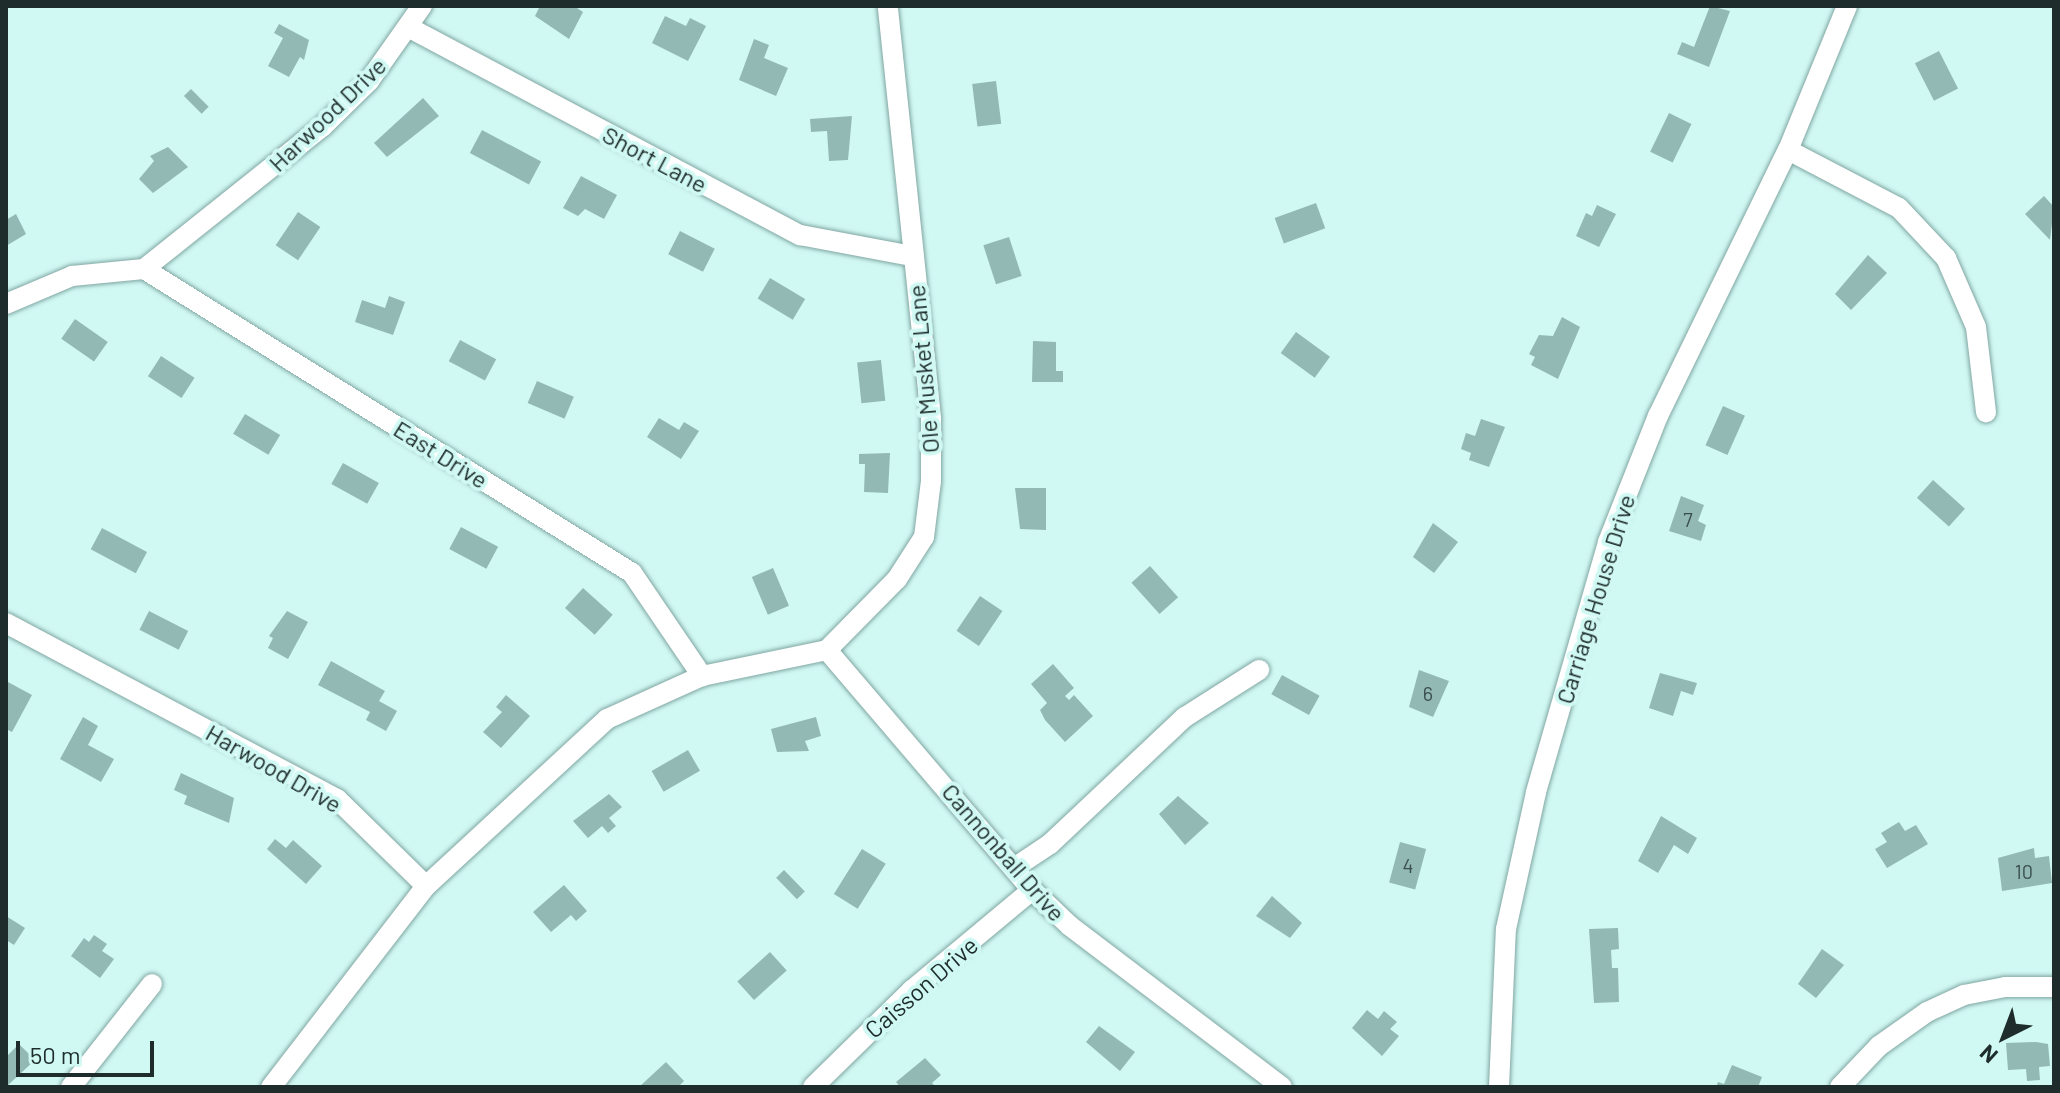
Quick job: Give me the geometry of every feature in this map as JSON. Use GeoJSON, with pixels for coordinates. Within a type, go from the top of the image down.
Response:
{"type":"FeatureCollection","features":[{"type":"Feature","properties":{"kind":"street","name":"Harwood Drive"},"geometry":{"type":"LineString","coordinates":[[144,269],[322,127],[369,81],[410,28],[422,6]]}},
{"type":"Feature","properties":{"kind":"street","name":"Ole Musket Lane"},"geometry":{"type":"LineString","coordinates":[[827,650],[897,579],[924,537],[931,481],[931,418],[888,6]]}},
{"type":"Feature","properties":{"kind":"street","name":"Carriage House Drive"},"geometry":{"type":"LineString","coordinates":[[1499,1087],[1506,929],[1536,792],[1608,542],[1658,416],[1788,150],[1847,6]]}},
{"type":"Feature","properties":{"kind":"street","name":"Short Lane"},"geometry":{"type":"LineString","coordinates":[[410,28],[800,235],[912,256]]}},
{"type":"Feature","properties":{"kind":"street"},"geometry":{"type":"LineString","coordinates":[[1788,150],[1899,208],[1946,258],[1976,327],[1986,412]]}},
{"type":"Feature","properties":{"kind":"street"},"geometry":{"type":"LineString","coordinates":[[6,304],[72,276],[144,269]]}},
{"type":"Feature","properties":{"kind":"street","name":"East Drive"},"geometry":{"type":"LineString","coordinates":[[144,269],[632,573],[702,676]]}},
{"type":"Feature","properties":{"kind":"street","name":"Harwood Drive"},"geometry":{"type":"LineString","coordinates":[[6,623],[337,799],[426,886]]}},
{"type":"Feature","properties":{"kind":"street"},"geometry":{"type":"LineString","coordinates":[[271,1087],[426,886],[607,719],[702,676],[827,650]]}},
{"type":"Feature","properties":{"kind":"street","name":"Cannonball Drive"},"geometry":{"type":"LineString","coordinates":[[827,650],[1032,890],[1070,926],[1282,1087]]}},
{"type":"Feature","properties":{"kind":"street"},"geometry":{"type":"LineString","coordinates":[[1014,868],[1050,844],[1185,717],[1259,670]]}},
{"type":"Feature","properties":{"kind":"street","name":"Caisson Drive"},"geometry":{"type":"LineString","coordinates":[[813,1087],[912,990],[1032,890]]}},
{"type":"Feature","properties":{"kind":"street"},"geometry":{"type":"LineString","coordinates":[[71,1087],[152,984]]}},
{"type":"Feature","properties":{"kind":"street"},"geometry":{"type":"LineString","coordinates":[[1840,1087],[1879,1046],[1927,1012],[1964,995],[2005,987],[2054,987]]}},
{"type":"Feature","properties":{"kind":"building"},"geometry":{"type":"Polygon","coordinates":[[[540,6],[574,6],[583,12],[569,39],[535,16],[540,6]]]}},
{"type":"Feature","properties":{"kind":"building"},"geometry":{"type":"Polygon","coordinates":[[[1710,6],[1730,11],[1709,67],[1677,54],[1682,42],[1694,47],[1710,6]]]}},
{"type":"Feature","properties":{"kind":"building"},"geometry":{"type":"Polygon","coordinates":[[[665,16],[686,26],[690,18],[706,26],[688,61],[652,43],[665,16]]]}},
{"type":"Feature","properties":{"kind":"building"},"geometry":{"type":"Polygon","coordinates":[[[279,24],[309,40],[304,60],[300,57],[289,77],[268,66],[283,38],[274,33],[279,24]]]}},
{"type":"Feature","properties":{"kind":"building"},"geometry":{"type":"Polygon","coordinates":[[[754,39],[769,45],[764,58],[788,68],[776,96],[739,80],[754,39]]]}},
{"type":"Feature","properties":{"kind":"building"},"geometry":{"type":"Polygon","coordinates":[[[1939,51],[1958,88],[1934,101],[1915,63],[1939,51]]]}},
{"type":"Feature","properties":{"kind":"building"},"geometry":{"type":"Polygon","coordinates":[[[996,81],[1001,124],[977,127],[972,84],[996,81]]]}},
{"type":"Feature","properties":{"kind":"building"},"geometry":{"type":"Polygon","coordinates":[[[191,89],[209,107],[202,114],[184,96],[191,89]]]}},
{"type":"Feature","properties":{"kind":"building"},"geometry":{"type":"Polygon","coordinates":[[[423,98],[439,116],[387,157],[374,143],[423,98]]]}},
{"type":"Feature","properties":{"kind":"building"},"geometry":{"type":"Polygon","coordinates":[[[1669,113],[1691,124],[1673,163],[1650,152],[1669,113]]]}},
{"type":"Feature","properties":{"kind":"building"},"geometry":{"type":"Polygon","coordinates":[[[852,116],[848,160],[829,161],[827,131],[811,132],[810,119],[852,116]]]}},
{"type":"Feature","properties":{"kind":"building"},"geometry":{"type":"Polygon","coordinates":[[[482,130],[541,161],[529,184],[470,153],[482,130]]]}},
{"type":"Feature","properties":{"kind":"building"},"geometry":{"type":"Polygon","coordinates":[[[168,147],[188,167],[153,193],[139,179],[154,161],[150,156],[168,147]]]}},
{"type":"Feature","properties":{"kind":"building"},"geometry":{"type":"Polygon","coordinates":[[[581,176],[617,195],[604,219],[585,209],[578,216],[563,208],[581,176]]]}},
{"type":"Feature","properties":{"kind":"building"},"geometry":{"type":"Polygon","coordinates":[[[2044,196],[2054,207],[2050,240],[2025,214],[2044,196]]]}},
{"type":"Feature","properties":{"kind":"building"},"geometry":{"type":"Polygon","coordinates":[[[1316,203],[1325,228],[1284,243],[1275,218],[1316,203]]]}},
{"type":"Feature","properties":{"kind":"building"},"geometry":{"type":"Polygon","coordinates":[[[1597,205],[1616,214],[1599,247],[1576,236],[1586,213],[1592,216],[1597,205]]]}},
{"type":"Feature","properties":{"kind":"building"},"geometry":{"type":"Polygon","coordinates":[[[298,212],[320,227],[298,260],[276,245],[298,212]]]}},
{"type":"Feature","properties":{"kind":"building"},"geometry":{"type":"Polygon","coordinates":[[[16,214],[26,234],[6,246],[6,220],[16,214]]]}},
{"type":"Feature","properties":{"kind":"building"},"geometry":{"type":"Polygon","coordinates":[[[680,231],[715,249],[703,272],[668,254],[680,231]]]}},
{"type":"Feature","properties":{"kind":"building"},"geometry":{"type":"Polygon","coordinates":[[[1009,237],[1022,276],[996,284],[983,245],[1009,237]]]}},
{"type":"Feature","properties":{"kind":"building"},"geometry":{"type":"Polygon","coordinates":[[[1868,255],[1887,273],[1851,310],[1835,294],[1868,255]]]}},
{"type":"Feature","properties":{"kind":"building"},"geometry":{"type":"Polygon","coordinates":[[[770,278],[805,299],[793,320],[758,299],[770,278]]]}},
{"type":"Feature","properties":{"kind":"building"},"geometry":{"type":"Polygon","coordinates":[[[389,296],[405,302],[393,335],[355,322],[362,300],[385,308],[389,296]]]}},
{"type":"Feature","properties":{"kind":"building"},"geometry":{"type":"Polygon","coordinates":[[[1562,317],[1580,327],[1558,379],[1531,365],[1535,357],[1529,354],[1539,335],[1553,336],[1562,317]]]}},
{"type":"Feature","properties":{"kind":"building"},"geometry":{"type":"Polygon","coordinates":[[[75,319],[108,342],[94,362],[61,339],[75,319]]]}},
{"type":"Feature","properties":{"kind":"building"},"geometry":{"type":"Polygon","coordinates":[[[1296,332],[1330,357],[1315,378],[1281,353],[1296,332]]]}},
{"type":"Feature","properties":{"kind":"building"},"geometry":{"type":"Polygon","coordinates":[[[460,340],[496,359],[485,380],[449,361],[460,340]]]}},
{"type":"Feature","properties":{"kind":"building"},"geometry":{"type":"Polygon","coordinates":[[[1033,341],[1056,342],[1056,371],[1063,371],[1063,382],[1032,382],[1033,341]]]}},
{"type":"Feature","properties":{"kind":"building"},"geometry":{"type":"Polygon","coordinates":[[[161,356],[195,378],[181,398],[148,376],[161,356]]]}},
{"type":"Feature","properties":{"kind":"building"},"geometry":{"type":"Polygon","coordinates":[[[881,360],[885,401],[861,403],[857,363],[881,360]]]}},
{"type":"Feature","properties":{"kind":"building"},"geometry":{"type":"Polygon","coordinates":[[[537,381],[574,397],[564,419],[528,403],[537,381]]]}},
{"type":"Feature","properties":{"kind":"building"},"geometry":{"type":"Polygon","coordinates":[[[1723,406],[1745,416],[1727,455],[1706,445],[1723,406]]]}},
{"type":"Feature","properties":{"kind":"building"},"geometry":{"type":"Polygon","coordinates":[[[245,414],[280,435],[268,455],[233,434],[245,414]]]}},
{"type":"Feature","properties":{"kind":"building"},"geometry":{"type":"Polygon","coordinates":[[[659,418],[679,430],[684,422],[699,431],[681,459],[647,437],[659,418]]]}},
{"type":"Feature","properties":{"kind":"building"},"geometry":{"type":"Polygon","coordinates":[[[1481,419],[1505,427],[1489,467],[1469,460],[1471,453],[1461,449],[1466,433],[1475,436],[1481,419]]]}},
{"type":"Feature","properties":{"kind":"building"},"geometry":{"type":"Polygon","coordinates":[[[890,453],[888,493],[864,492],[865,464],[859,464],[859,454],[890,453]]]}},
{"type":"Feature","properties":{"kind":"building"},"geometry":{"type":"Polygon","coordinates":[[[343,463],[379,483],[367,504],[331,484],[343,463]]]}},
{"type":"Feature","properties":{"kind":"building"},"geometry":{"type":"Polygon","coordinates":[[[1933,480],[1965,509],[1949,527],[1917,498],[1933,480]]]}},
{"type":"Feature","properties":{"kind":"building"},"geometry":{"type":"Polygon","coordinates":[[[1015,488],[1046,488],[1046,530],[1020,529],[1015,488]]]}},
{"type":"Feature","properties":{"kind":"building"},"geometry":{"type":"Polygon","coordinates":[[[1681,496],[1704,505],[1698,521],[1706,525],[1701,541],[1669,531],[1681,496]]]}},
{"type":"Feature","properties":{"kind":"building"},"geometry":{"type":"Polygon","coordinates":[[[1433,523],[1458,542],[1434,573],[1413,557],[1433,523]]]}},
{"type":"Feature","properties":{"kind":"building"},"geometry":{"type":"Polygon","coordinates":[[[461,527],[498,547],[486,569],[449,549],[461,527]]]}},
{"type":"Feature","properties":{"kind":"building"},"geometry":{"type":"Polygon","coordinates":[[[102,528],[147,552],[136,573],[91,549],[102,528]]]}},
{"type":"Feature","properties":{"kind":"building"},"geometry":{"type":"Polygon","coordinates":[[[1150,566],[1178,597],[1160,614],[1131,583],[1150,566]]]}},
{"type":"Feature","properties":{"kind":"building"},"geometry":{"type":"Polygon","coordinates":[[[773,568],[789,606],[768,615],[752,577],[773,568]]]}},
{"type":"Feature","properties":{"kind":"building"},"geometry":{"type":"Polygon","coordinates":[[[583,588],[613,615],[595,635],[565,608],[583,588]]]}},
{"type":"Feature","properties":{"kind":"building"},"geometry":{"type":"Polygon","coordinates":[[[980,596],[1002,611],[979,646],[957,631],[980,596]]]}},
{"type":"Feature","properties":{"kind":"building"},"geometry":{"type":"Polygon","coordinates":[[[149,611],[188,631],[179,650],[139,630],[149,611]]]}},
{"type":"Feature","properties":{"kind":"building"},"geometry":{"type":"Polygon","coordinates":[[[287,611],[308,622],[288,659],[268,648],[273,638],[269,636],[287,611]]]}},
{"type":"Feature","properties":{"kind":"building"},"geometry":{"type":"Polygon","coordinates":[[[331,661],[385,691],[379,701],[397,711],[386,731],[366,720],[370,712],[318,685],[331,661]]]}},
{"type":"Feature","properties":{"kind":"building"},"geometry":{"type":"Polygon","coordinates":[[[1053,664],[1074,688],[1065,696],[1069,700],[1074,695],[1093,716],[1065,742],[1045,720],[1040,710],[1047,703],[1031,684],[1053,664]]]}},
{"type":"Feature","properties":{"kind":"building"},"geometry":{"type":"Polygon","coordinates":[[[1419,670],[1449,681],[1433,717],[1409,707],[1419,670]]]}},
{"type":"Feature","properties":{"kind":"building"},"geometry":{"type":"Polygon","coordinates":[[[1660,673],[1697,683],[1693,695],[1681,691],[1673,716],[1649,708],[1660,673]]]}},
{"type":"Feature","properties":{"kind":"building"},"geometry":{"type":"Polygon","coordinates":[[[1282,675],[1320,696],[1309,715],[1271,694],[1282,675]]]}},
{"type":"Feature","properties":{"kind":"building"},"geometry":{"type":"Polygon","coordinates":[[[6,681],[32,695],[12,732],[6,729],[6,681]]]}},
{"type":"Feature","properties":{"kind":"building"},"geometry":{"type":"Polygon","coordinates":[[[506,695],[530,716],[501,748],[483,732],[502,712],[496,707],[506,695]]]}},
{"type":"Feature","properties":{"kind":"building"},"geometry":{"type":"Polygon","coordinates":[[[83,717],[98,726],[88,745],[114,759],[101,782],[60,759],[83,717]]]}},
{"type":"Feature","properties":{"kind":"building"},"geometry":{"type":"Polygon","coordinates":[[[816,717],[821,736],[805,741],[809,751],[777,752],[771,729],[816,717]]]}},
{"type":"Feature","properties":{"kind":"building"},"geometry":{"type":"Polygon","coordinates":[[[688,750],[700,771],[664,792],[652,771],[688,750]]]}},
{"type":"Feature","properties":{"kind":"building"},"geometry":{"type":"Polygon","coordinates":[[[181,773],[234,798],[229,823],[184,804],[187,796],[174,790],[181,773]]]}},
{"type":"Feature","properties":{"kind":"building"},"geometry":{"type":"Polygon","coordinates":[[[609,794],[622,807],[609,818],[616,826],[608,833],[602,826],[588,838],[573,821],[609,794]]]}},
{"type":"Feature","properties":{"kind":"building"},"geometry":{"type":"Polygon","coordinates":[[[1178,796],[1209,823],[1185,845],[1159,814],[1178,796]]]}},
{"type":"Feature","properties":{"kind":"building"},"geometry":{"type":"Polygon","coordinates":[[[1661,816],[1697,838],[1688,854],[1674,845],[1658,873],[1638,861],[1661,816]]]}},
{"type":"Feature","properties":{"kind":"building"},"geometry":{"type":"Polygon","coordinates":[[[1899,822],[1905,831],[1916,825],[1928,844],[1887,868],[1875,849],[1887,842],[1881,833],[1899,822]]]}},
{"type":"Feature","properties":{"kind":"building"},"geometry":{"type":"Polygon","coordinates":[[[275,839],[286,848],[293,840],[322,866],[306,884],[267,849],[275,839]]]}},
{"type":"Feature","properties":{"kind":"building"},"geometry":{"type":"Polygon","coordinates":[[[1400,842],[1426,849],[1415,890],[1389,883],[1400,842]]]}},
{"type":"Feature","properties":{"kind":"building"},"geometry":{"type":"Polygon","coordinates":[[[2034,848],[2035,858],[2049,856],[2052,883],[2002,891],[1998,858],[2034,848]]]}},
{"type":"Feature","properties":{"kind":"building"},"geometry":{"type":"Polygon","coordinates":[[[862,849],[886,864],[858,909],[834,894],[862,849]]]}},
{"type":"Feature","properties":{"kind":"building"},"geometry":{"type":"Polygon","coordinates":[[[784,870],[805,892],[797,899],[776,878],[784,870]]]}},
{"type":"Feature","properties":{"kind":"building"},"geometry":{"type":"Polygon","coordinates":[[[564,885],[587,911],[576,921],[571,915],[551,932],[533,912],[564,885]]]}},
{"type":"Feature","properties":{"kind":"building"},"geometry":{"type":"Polygon","coordinates":[[[1272,896],[1302,923],[1290,938],[1256,916],[1272,896]]]}},
{"type":"Feature","properties":{"kind":"building"},"geometry":{"type":"Polygon","coordinates":[[[6,916],[25,928],[14,945],[6,940],[6,916]]]}},
{"type":"Feature","properties":{"kind":"building"},"geometry":{"type":"Polygon","coordinates":[[[1618,928],[1619,949],[1611,950],[1612,968],[1618,968],[1619,1002],[1594,1003],[1589,929],[1618,928]]]}},
{"type":"Feature","properties":{"kind":"building"},"geometry":{"type":"Polygon","coordinates":[[[94,935],[107,944],[102,951],[114,959],[100,978],[71,956],[84,938],[89,942],[94,935]]]}},
{"type":"Feature","properties":{"kind":"building"},"geometry":{"type":"Polygon","coordinates":[[[1822,949],[1844,965],[1816,998],[1798,984],[1822,949]]]}},
{"type":"Feature","properties":{"kind":"building"},"geometry":{"type":"Polygon","coordinates":[[[770,952],[787,971],[754,1000],[737,981],[770,952]]]}},
{"type":"Feature","properties":{"kind":"building"},"geometry":{"type":"Polygon","coordinates":[[[1367,1010],[1378,1019],[1384,1011],[1397,1022],[1390,1029],[1399,1036],[1382,1056],[1352,1028],[1367,1010]]]}},
{"type":"Feature","properties":{"kind":"building"},"geometry":{"type":"Polygon","coordinates":[[[1099,1026],[1135,1052],[1120,1071],[1086,1042],[1099,1026]]]}},
{"type":"Feature","properties":{"kind":"building"},"geometry":{"type":"Polygon","coordinates":[[[2006,1043],[2048,1044],[2050,1066],[2039,1067],[2040,1080],[2027,1081],[2026,1069],[2008,1070],[2006,1043]]]}},
{"type":"Feature","properties":{"kind":"building"},"geometry":{"type":"Polygon","coordinates":[[[19,1044],[35,1060],[6,1087],[6,1057],[19,1044]]]}},
{"type":"Feature","properties":{"kind":"building"},"geometry":{"type":"Polygon","coordinates":[[[925,1058],[941,1075],[932,1083],[936,1087],[900,1087],[896,1082],[925,1058]]]}},
{"type":"Feature","properties":{"kind":"building"},"geometry":{"type":"Polygon","coordinates":[[[666,1062],[684,1081],[678,1087],[639,1087],[666,1062]]]}},
{"type":"Feature","properties":{"kind":"building"},"geometry":{"type":"Polygon","coordinates":[[[1732,1065],[1762,1077],[1758,1087],[1716,1087],[1718,1082],[1724,1084],[1732,1065]]]}}]}
